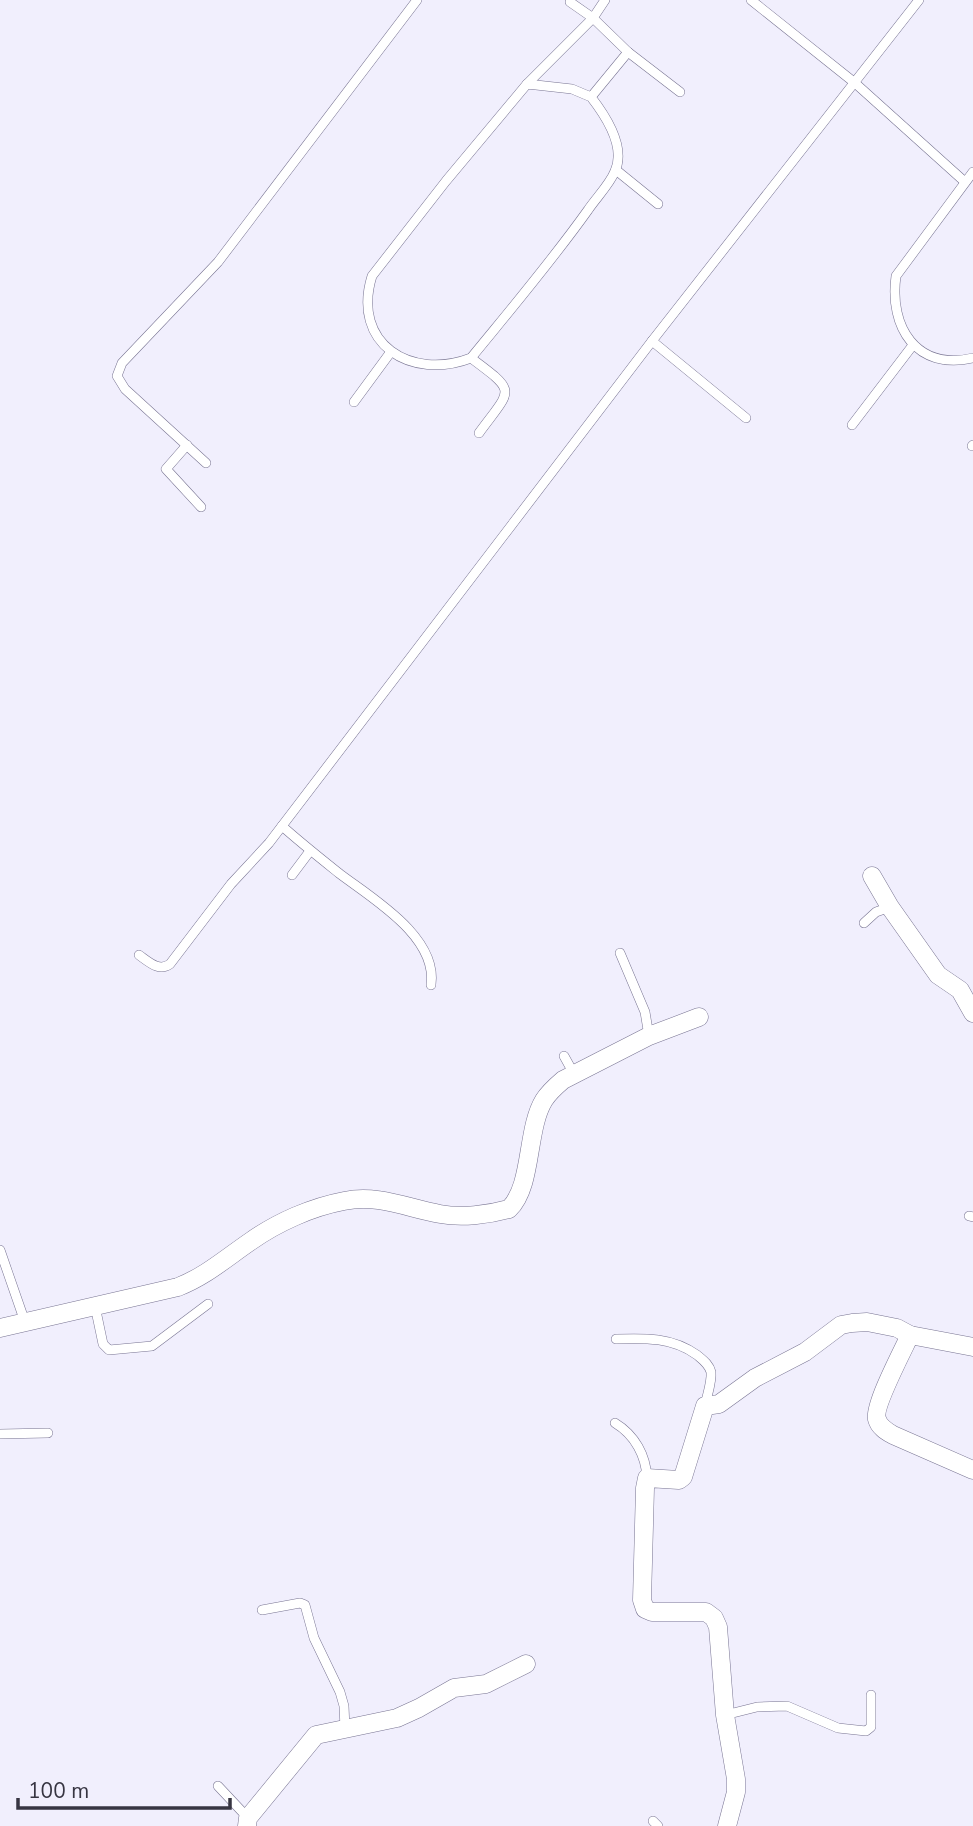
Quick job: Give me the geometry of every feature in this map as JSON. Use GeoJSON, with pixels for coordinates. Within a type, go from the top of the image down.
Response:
{"type":"FeatureCollection","features":[{"type":"Feature","properties":{"kind":"street"},"geometry":{"type":"LineString","coordinates":[[872,876],[890,907],[938,975],[960,990],[973,1013]]}},
{"type":"Feature","properties":{"kind":"street"},"geometry":{"type":"LineString","coordinates":[[0,1328],[192,1282],[268,1230],[320,1207],[346,1200],[372,1198],[444,1215],[466,1216],[509,1209],[519,1194],[544,1099],[563,1080],[574,1074],[649,1036],[699,1017]]}},
{"type":"Feature","properties":{"kind":"street"},"geometry":{"type":"LineString","coordinates":[[727,1826],[736,1792],[736,1779],[725,1715],[719,1628],[714,1618],[706,1612],[652,1612],[645,1609],[642,1600],[645,1488],[648,1478],[676,1481],[683,1477],[705,1406],[719,1404],[755,1378],[805,1352],[841,1325],[867,1322],[897,1328],[910,1335],[973,1347]]}},
{"type":"Feature","properties":{"kind":"street"},"geometry":{"type":"LineString","coordinates":[[910,1335],[877,1409],[878,1423],[893,1434],[973,1470]]}},
{"type":"Feature","properties":{"kind":"street"},"geometry":{"type":"LineString","coordinates":[[247,1822],[312,1737],[320,1733],[397,1718],[454,1688],[486,1684],[526,1664]]}},
{"type":"Feature","properties":{"kind":"lane"},"geometry":{"type":"LineString","coordinates":[[206,463],[125,389],[117,376],[122,363],[218,262],[417,0]]}},
{"type":"Feature","properties":{"kind":"lane"},"geometry":{"type":"LineString","coordinates":[[527,84],[572,89],[591,97],[603,113],[613,134],[618,153],[616,170],[562,247],[471,358],[455,364],[406,361],[390,353],[378,338],[369,316],[366,294],[372,276],[527,84],[593,18],[605,0]]}},
{"type":"Feature","properties":{"kind":"lane"},"geometry":{"type":"LineString","coordinates":[[751,0],[855,83],[965,182]]}},
{"type":"Feature","properties":{"kind":"lane"},"geometry":{"type":"LineString","coordinates":[[139,955],[159,968],[170,964],[231,884],[282,826],[652,341],[919,0]]}},
{"type":"Feature","properties":{"kind":"lane"},"geometry":{"type":"LineString","coordinates":[[570,2],[593,18],[628,52],[680,92]]}},
{"type":"Feature","properties":{"kind":"lane"},"geometry":{"type":"LineString","coordinates":[[591,97],[628,52]]}},
{"type":"Feature","properties":{"kind":"lane"},"geometry":{"type":"LineString","coordinates":[[616,170],[658,204]]}},
{"type":"Feature","properties":{"kind":"lane"},"geometry":{"type":"LineString","coordinates":[[973,172],[896,276],[893,296],[895,313],[902,330],[913,345],[939,358],[973,358]]}},
{"type":"Feature","properties":{"kind":"lane"},"geometry":{"type":"LineString","coordinates":[[652,341],[746,418]]}},
{"type":"Feature","properties":{"kind":"lane"},"geometry":{"type":"LineString","coordinates":[[852,425],[913,345]]}},
{"type":"Feature","properties":{"kind":"lane"},"geometry":{"type":"LineString","coordinates":[[354,402],[390,353]]}},
{"type":"Feature","properties":{"kind":"lane"},"geometry":{"type":"LineString","coordinates":[[471,358],[502,381],[506,389],[505,397],[479,433]]}},
{"type":"Feature","properties":{"kind":"lane"},"geometry":{"type":"LineString","coordinates":[[187,445],[166,469],[201,507]]}},
{"type":"Feature","properties":{"kind":"lane"},"geometry":{"type":"LineString","coordinates":[[282,826],[310,851],[398,918],[427,956],[431,965],[431,985]]}},
{"type":"Feature","properties":{"kind":"lane"},"geometry":{"type":"LineString","coordinates":[[292,876],[310,851]]}},
{"type":"Feature","properties":{"kind":"lane"},"geometry":{"type":"LineString","coordinates":[[864,923],[876,912],[890,907]]}},
{"type":"Feature","properties":{"kind":"lane"},"geometry":{"type":"LineString","coordinates":[[620,953],[645,1012],[649,1036]]}},
{"type":"Feature","properties":{"kind":"lane"},"geometry":{"type":"LineString","coordinates":[[564,1056],[574,1074]]}},
{"type":"Feature","properties":{"kind":"lane"},"geometry":{"type":"LineString","coordinates":[[0,1250],[25,1322]]}},
{"type":"Feature","properties":{"kind":"lane"},"geometry":{"type":"LineString","coordinates":[[95,1306],[103,1344],[109,1350],[152,1346],[208,1304]]}},
{"type":"Feature","properties":{"kind":"lane"},"geometry":{"type":"LineString","coordinates":[[616,1339],[657,1338],[687,1348],[701,1358],[710,1368],[711,1376],[705,1406]]}},
{"type":"Feature","properties":{"kind":"lane"},"geometry":{"type":"LineString","coordinates":[[615,1423],[633,1438],[644,1459],[648,1478]]}},
{"type":"Feature","properties":{"kind":"lane"},"geometry":{"type":"LineString","coordinates":[[0,1434],[48,1433]]}},
{"type":"Feature","properties":{"kind":"lane"},"geometry":{"type":"LineString","coordinates":[[262,1610],[300,1602],[306,1605],[314,1638],[340,1692],[344,1706],[345,1730]]}},
{"type":"Feature","properties":{"kind":"lane"},"geometry":{"type":"LineString","coordinates":[[725,1715],[757,1707],[787,1706],[838,1728],[866,1731],[871,1727],[871,1695]]}},
{"type":"Feature","properties":{"kind":"lane"},"geometry":{"type":"LineString","coordinates":[[218,1786],[247,1822]]}}]}
